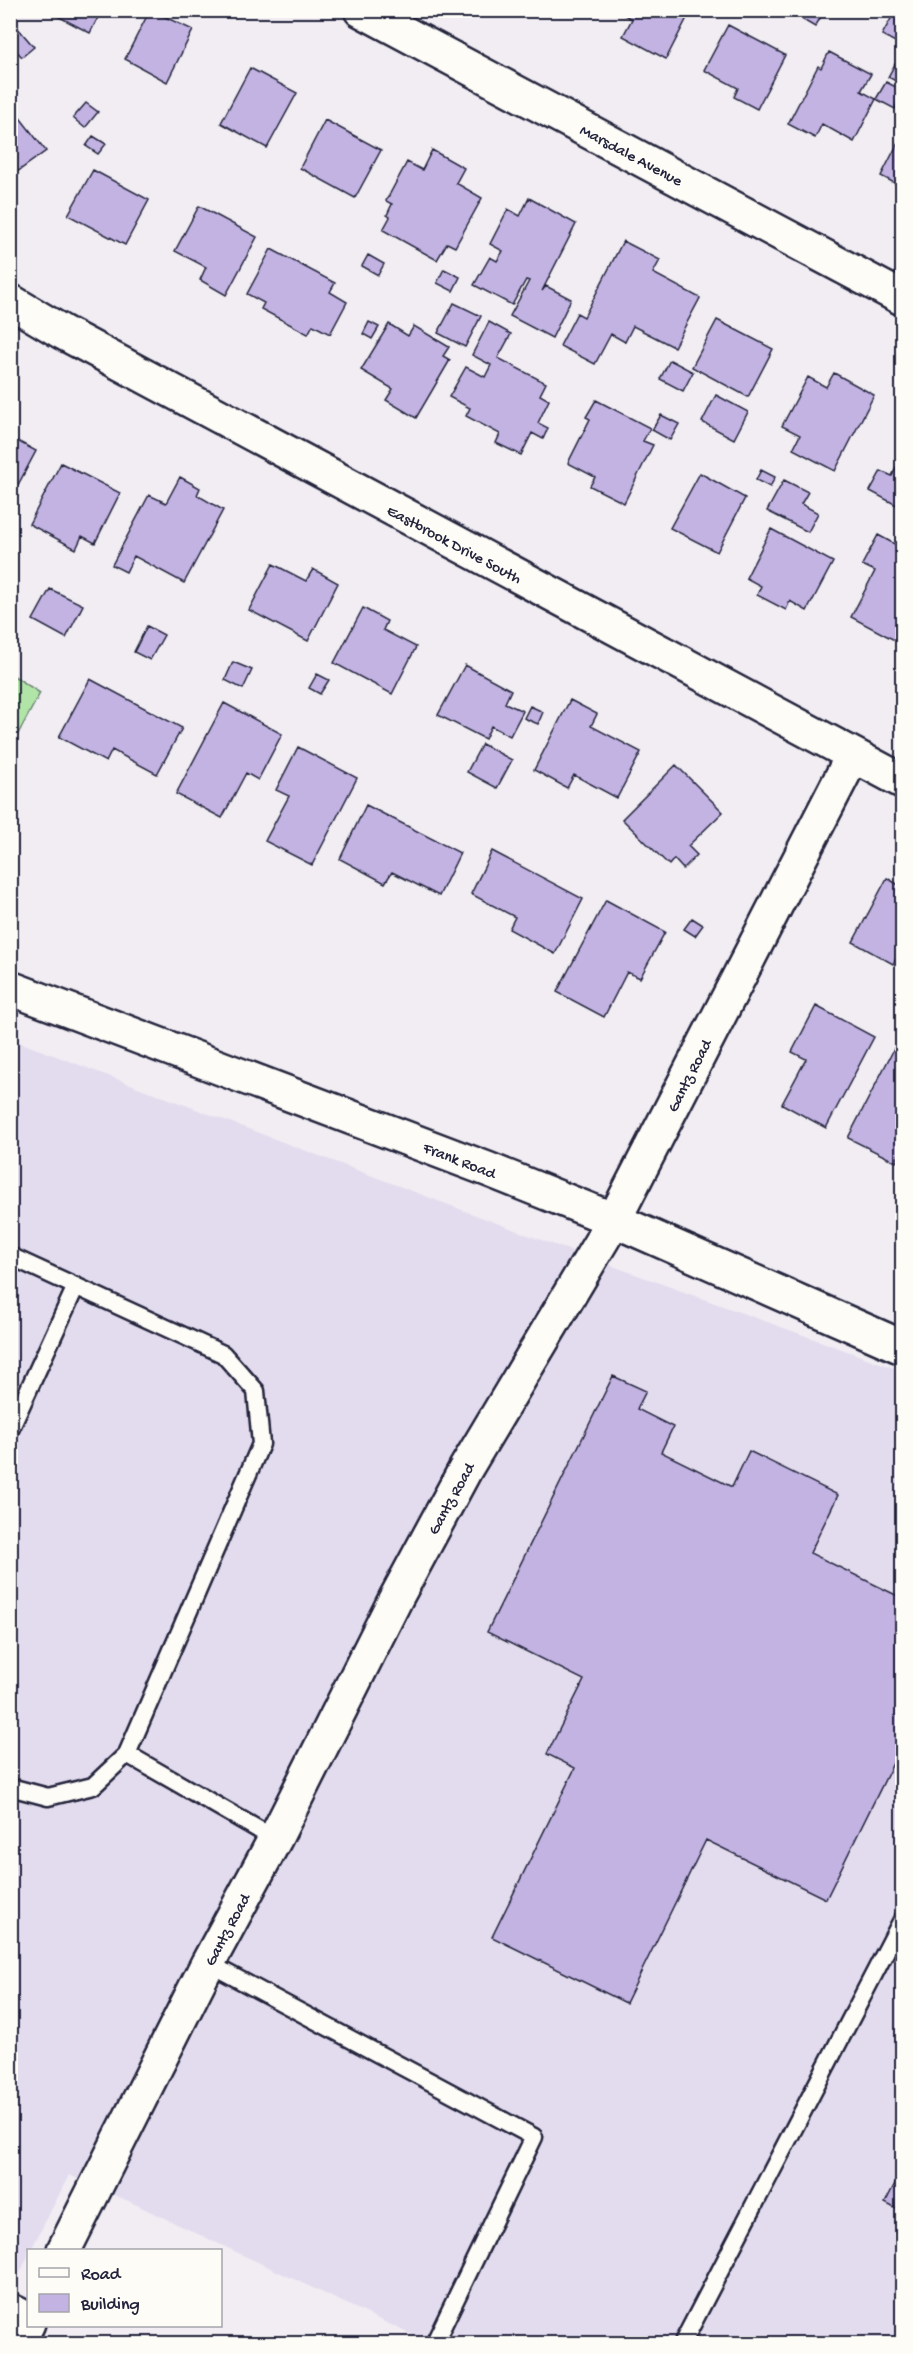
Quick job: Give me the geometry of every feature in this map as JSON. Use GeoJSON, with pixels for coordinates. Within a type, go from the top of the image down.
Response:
{"type":"FeatureCollection","features":[{"type":"Feature","properties":{"kind":"main road","name":"Marsdale Avenue"},"geometry":{"type":"LineString","coordinates":[[361,10],[903,298]]}},
{"type":"Feature","properties":{"kind":"main road","name":"Eastbrook Drive South"},"geometry":{"type":"LineString","coordinates":[[10,301],[72,338],[903,781]]}},
{"type":"Feature","properties":{"kind":"main road","name":"Gantz Road"},"geometry":{"type":"LineString","coordinates":[[65,2249],[208,1963],[275,1839],[396,1598],[466,1468],[614,1220],[853,755]]}},
{"type":"Feature","properties":{"kind":"main road","name":"Frank Road"},"geometry":{"type":"LineString","coordinates":[[10,988],[487,1169],[614,1220],[903,1347]]}},
{"type":"Feature","properties":{"kind":"main road"},"geometry":{"type":"LineString","coordinates":[[18,2343],[27,2325]]}},
{"type":"Feature","properties":{"kind":"lane"},"geometry":{"type":"LineString","coordinates":[[10,1256],[223,1354],[256,1391],[261,1444],[127,1754],[93,1786],[48,1797],[16,1791],[10,1787]]}},
{"type":"Feature","properties":{"kind":"lane"},"geometry":{"type":"LineString","coordinates":[[10,1430],[76,1286]]}},
{"type":"Feature","properties":{"kind":"lane"},"geometry":{"type":"LineString","coordinates":[[127,1754],[275,1839]]}},
{"type":"Feature","properties":{"kind":"lane"},"geometry":{"type":"LineString","coordinates":[[682,2343],[903,1920]]}},
{"type":"Feature","properties":{"kind":"lane"},"geometry":{"type":"LineString","coordinates":[[208,1963],[534,2137],[434,2343]]}},
{"type":"Feature","properties":{"kind":"lane"},"geometry":{"type":"LineString","coordinates":[[10,2301],[27,2310]]}},
{"type":"Feature","properties":{"kind":"shaded area"},"geometry":{"type":"Polygon","coordinates":[[[11,1039],[544,1241],[902,1371],[902,2343],[429,2343],[69,2175],[32,2249],[27,2249],[27,2258],[11,2292],[11,1039]]]}},
{"type":"Feature","properties":{"kind":"green space"},"geometry":{"type":"Polygon","coordinates":[[[11,674],[40,693],[11,747],[11,674]]]}},
{"type":"Feature","properties":{"kind":"building"},"geometry":{"type":"Polygon","coordinates":[[[46,10],[102,10],[90,33],[46,10]]]}},
{"type":"Feature","properties":{"kind":"building"},"geometry":{"type":"Polygon","coordinates":[[[150,10],[193,30],[167,82],[125,59],[150,10]]]}},
{"type":"Feature","properties":{"kind":"building"},"geometry":{"type":"Polygon","coordinates":[[[615,10],[691,10],[666,59],[623,36],[632,19],[615,10]]]}},
{"type":"Feature","properties":{"kind":"building"},"geometry":{"type":"Polygon","coordinates":[[[808,10],[822,15],[815,27],[803,20],[808,10]]]}},
{"type":"Feature","properties":{"kind":"building"},"geometry":{"type":"Polygon","coordinates":[[[893,15],[902,20],[902,38],[899,44],[882,35],[893,15]]]}},
{"type":"Feature","properties":{"kind":"building"},"geometry":{"type":"Polygon","coordinates":[[[728,25],[785,55],[757,109],[734,97],[738,88],[704,70],[728,25]]]}},
{"type":"Feature","properties":{"kind":"building"},"geometry":{"type":"Polygon","coordinates":[[[16,26],[34,47],[22,57],[10,44],[10,31],[16,26]]]}},
{"type":"Feature","properties":{"kind":"building"},"geometry":{"type":"Polygon","coordinates":[[[829,52],[871,74],[861,91],[876,99],[854,142],[822,124],[815,138],[788,124],[818,66],[821,68],[829,52]]]}},
{"type":"Feature","properties":{"kind":"building"},"geometry":{"type":"Polygon","coordinates":[[[895,64],[902,68],[902,84],[888,77],[895,64]]]}},
{"type":"Feature","properties":{"kind":"building"},"geometry":{"type":"Polygon","coordinates":[[[250,68],[297,93],[267,148],[221,123],[250,68]]]}},
{"type":"Feature","properties":{"kind":"building"},"geometry":{"type":"Polygon","coordinates":[[[886,82],[902,90],[895,109],[876,99],[886,82]]]}},
{"type":"Feature","properties":{"kind":"building"},"geometry":{"type":"Polygon","coordinates":[[[86,103],[98,112],[85,128],[73,118],[86,103]]]}},
{"type":"Feature","properties":{"kind":"building"},"geometry":{"type":"Polygon","coordinates":[[[10,105],[46,151],[10,177],[10,105]]]}},
{"type":"Feature","properties":{"kind":"building"},"geometry":{"type":"Polygon","coordinates":[[[325,120],[381,150],[355,198],[300,168],[325,120]]]}},
{"type":"Feature","properties":{"kind":"building"},"geometry":{"type":"Polygon","coordinates":[[[902,135],[902,187],[881,176],[902,135]]]}},
{"type":"Feature","properties":{"kind":"building"},"geometry":{"type":"Polygon","coordinates":[[[93,136],[106,144],[98,154],[86,146],[93,136]]]}},
{"type":"Feature","properties":{"kind":"building"},"geometry":{"type":"Polygon","coordinates":[[[432,150],[464,168],[456,183],[482,198],[455,247],[447,243],[437,260],[383,230],[390,217],[387,215],[392,204],[386,201],[407,162],[422,170],[432,150]]]}},
{"type":"Feature","properties":{"kind":"building"},"geometry":{"type":"Polygon","coordinates":[[[93,170],[149,200],[125,245],[68,215],[93,170]]]}},
{"type":"Feature","properties":{"kind":"building"},"geometry":{"type":"Polygon","coordinates":[[[529,198],[576,224],[542,291],[546,286],[571,299],[552,338],[510,316],[529,281],[526,280],[512,305],[474,285],[490,257],[497,261],[503,251],[490,244],[508,209],[520,216],[529,198]]]}},
{"type":"Feature","properties":{"kind":"building"},"geometry":{"type":"Polygon","coordinates":[[[199,206],[257,237],[226,295],[200,280],[206,267],[175,251],[199,206]]]}},
{"type":"Feature","properties":{"kind":"building"},"geometry":{"type":"Polygon","coordinates":[[[623,241],[660,260],[653,273],[700,298],[674,347],[633,326],[625,342],[611,334],[595,364],[560,346],[577,313],[584,317],[623,241]]]}},
{"type":"Feature","properties":{"kind":"building"},"geometry":{"type":"Polygon","coordinates":[[[271,249],[335,283],[330,292],[347,302],[330,334],[313,325],[308,334],[261,309],[264,303],[247,294],[271,249]]]}},
{"type":"Feature","properties":{"kind":"building"},"geometry":{"type":"Polygon","coordinates":[[[368,255],[384,264],[378,275],[362,266],[368,255]]]}},
{"type":"Feature","properties":{"kind":"building"},"geometry":{"type":"Polygon","coordinates":[[[444,269],[460,277],[453,291],[437,283],[444,269]]]}},
{"type":"Feature","properties":{"kind":"building"},"geometry":{"type":"Polygon","coordinates":[[[454,303],[481,316],[465,347],[438,333],[454,303]]]}},
{"type":"Feature","properties":{"kind":"building"},"geometry":{"type":"Polygon","coordinates":[[[717,320],[773,349],[748,397],[692,367],[717,320]]]}},
{"type":"Feature","properties":{"kind":"building"},"geometry":{"type":"Polygon","coordinates":[[[369,322],[379,327],[372,339],[363,334],[369,322]]]}},
{"type":"Feature","properties":{"kind":"building"},"geometry":{"type":"Polygon","coordinates":[[[489,322],[511,334],[498,358],[546,383],[540,395],[549,400],[538,423],[548,428],[543,439],[532,433],[521,455],[496,443],[500,434],[466,416],[470,408],[449,397],[466,367],[485,377],[491,365],[472,355],[489,322]]]}},
{"type":"Feature","properties":{"kind":"building"},"geometry":{"type":"Polygon","coordinates":[[[389,324],[408,336],[414,326],[449,347],[443,356],[450,360],[416,418],[386,400],[393,389],[361,370],[389,324]]]}},
{"type":"Feature","properties":{"kind":"building"},"geometry":{"type":"Polygon","coordinates":[[[670,360],[693,372],[683,391],[660,379],[670,360]]]}},
{"type":"Feature","properties":{"kind":"building"},"geometry":{"type":"Polygon","coordinates":[[[834,373],[874,395],[835,471],[793,449],[800,435],[782,426],[808,377],[826,387],[834,373]]]}},
{"type":"Feature","properties":{"kind":"building"},"geometry":{"type":"Polygon","coordinates":[[[716,395],[748,412],[734,439],[702,422],[716,395]]]}},
{"type":"Feature","properties":{"kind":"building"},"geometry":{"type":"Polygon","coordinates":[[[596,400],[650,428],[643,441],[653,445],[624,503],[590,486],[595,477],[568,463],[590,419],[586,417],[596,400]]]}},
{"type":"Feature","properties":{"kind":"building"},"geometry":{"type":"Polygon","coordinates":[[[661,415],[679,424],[670,440],[652,430],[661,415]]]}},
{"type":"Feature","properties":{"kind":"building"},"geometry":{"type":"Polygon","coordinates":[[[10,437],[36,451],[10,500],[10,437]]]}},
{"type":"Feature","properties":{"kind":"building"},"geometry":{"type":"Polygon","coordinates":[[[902,455],[902,508],[870,491],[881,471],[892,476],[902,455]]]}},
{"type":"Feature","properties":{"kind":"building"},"geometry":{"type":"Polygon","coordinates":[[[61,463],[120,493],[95,543],[82,536],[76,549],[29,524],[61,463]]]}},
{"type":"Feature","properties":{"kind":"building"},"geometry":{"type":"Polygon","coordinates":[[[761,470],[775,477],[770,487],[756,480],[761,470]]]}},
{"type":"Feature","properties":{"kind":"building"},"geometry":{"type":"Polygon","coordinates":[[[700,473],[745,498],[717,552],[670,528],[700,473]]]}},
{"type":"Feature","properties":{"kind":"building"},"geometry":{"type":"Polygon","coordinates":[[[180,477],[200,488],[197,495],[223,510],[184,583],[134,556],[126,572],[112,565],[149,495],[166,503],[180,477]]]}},
{"type":"Feature","properties":{"kind":"building"},"geometry":{"type":"Polygon","coordinates":[[[784,480],[808,492],[801,504],[818,513],[808,532],[767,511],[784,480]]]}},
{"type":"Feature","properties":{"kind":"building"},"geometry":{"type":"Polygon","coordinates":[[[771,529],[833,562],[807,611],[790,601],[786,610],[757,595],[761,586],[746,578],[771,529]]]}},
{"type":"Feature","properties":{"kind":"building"},"geometry":{"type":"Polygon","coordinates":[[[878,535],[902,548],[902,644],[851,617],[875,571],[862,565],[878,535]]]}},
{"type":"Feature","properties":{"kind":"building"},"geometry":{"type":"Polygon","coordinates":[[[273,564],[306,581],[313,569],[338,583],[308,641],[249,610],[273,564]]]}},
{"type":"Feature","properties":{"kind":"building"},"geometry":{"type":"Polygon","coordinates":[[[50,589],[83,605],[66,638],[33,620],[50,589]]]}},
{"type":"Feature","properties":{"kind":"building"},"geometry":{"type":"Polygon","coordinates":[[[363,608],[387,621],[383,630],[416,647],[392,694],[334,663],[363,608]]]}},
{"type":"Feature","properties":{"kind":"building"},"geometry":{"type":"Polygon","coordinates":[[[147,626],[164,635],[150,660],[134,652],[147,626]]]}},
{"type":"Feature","properties":{"kind":"building"},"geometry":{"type":"Polygon","coordinates":[[[233,662],[252,670],[243,689],[225,680],[233,662]]]}},
{"type":"Feature","properties":{"kind":"building"},"geometry":{"type":"Polygon","coordinates":[[[465,665],[511,690],[505,703],[523,711],[510,736],[491,726],[485,739],[438,715],[465,665]]]}},
{"type":"Feature","properties":{"kind":"building"},"geometry":{"type":"Polygon","coordinates":[[[317,674],[329,680],[320,694],[309,688],[317,674]]]}},
{"type":"Feature","properties":{"kind":"building"},"geometry":{"type":"Polygon","coordinates":[[[90,679],[182,728],[157,774],[112,750],[106,762],[59,737],[90,679]]]}},
{"type":"Feature","properties":{"kind":"building"},"geometry":{"type":"Polygon","coordinates":[[[570,700],[597,714],[591,726],[641,752],[617,798],[574,775],[567,788],[534,770],[570,700]]]}},
{"type":"Feature","properties":{"kind":"building"},"geometry":{"type":"Polygon","coordinates":[[[224,703],[282,734],[258,780],[246,773],[222,818],[176,794],[224,703]]]}},
{"type":"Feature","properties":{"kind":"building"},"geometry":{"type":"Polygon","coordinates":[[[530,706],[543,712],[538,724],[524,718],[530,706]]]}},
{"type":"Feature","properties":{"kind":"building"},"geometry":{"type":"Polygon","coordinates":[[[482,744],[512,760],[497,788],[467,772],[482,744]]]}},
{"type":"Feature","properties":{"kind":"building"},"geometry":{"type":"Polygon","coordinates":[[[298,747],[357,778],[312,865],[265,841],[289,796],[276,790],[298,747]]]}},
{"type":"Feature","properties":{"kind":"building"},"geometry":{"type":"Polygon","coordinates":[[[676,765],[723,812],[688,846],[697,855],[683,869],[674,859],[669,865],[622,819],[676,765]]]}},
{"type":"Feature","properties":{"kind":"building"},"geometry":{"type":"Polygon","coordinates":[[[366,805],[460,853],[439,896],[392,872],[385,883],[340,859],[366,805]]]}},
{"type":"Feature","properties":{"kind":"building"},"geometry":{"type":"Polygon","coordinates":[[[492,851],[583,899],[555,954],[509,929],[515,917],[471,894],[492,851]]]}},
{"type":"Feature","properties":{"kind":"building"},"geometry":{"type":"Polygon","coordinates":[[[887,878],[902,887],[902,947],[893,964],[853,942],[887,878]]]}},
{"type":"Feature","properties":{"kind":"building"},"geometry":{"type":"Polygon","coordinates":[[[606,900],[665,932],[640,978],[627,972],[604,1017],[557,992],[606,900]]]}},
{"type":"Feature","properties":{"kind":"building"},"geometry":{"type":"Polygon","coordinates":[[[692,918],[703,925],[695,936],[684,929],[692,918]]]}},
{"type":"Feature","properties":{"kind":"building"},"geometry":{"type":"Polygon","coordinates":[[[816,1006],[874,1037],[826,1128],[782,1104],[806,1059],[792,1052],[816,1006]]]}},
{"type":"Feature","properties":{"kind":"building"},"geometry":{"type":"Polygon","coordinates":[[[895,1047],[902,1051],[902,1149],[896,1162],[848,1138],[895,1047]]]}},
{"type":"Feature","properties":{"kind":"building"},"geometry":{"type":"Polygon","coordinates":[[[613,1376],[646,1391],[637,1409],[673,1427],[661,1452],[732,1487],[749,1451],[838,1495],[810,1553],[902,1598],[902,1745],[826,1899],[706,1840],[626,2003],[492,1937],[575,1768],[547,1754],[584,1680],[487,1632],[613,1376]]]}},
{"type":"Feature","properties":{"kind":"building"},"geometry":{"type":"Polygon","coordinates":[[[902,2170],[902,2212],[885,2203],[902,2170]]]}}]}
